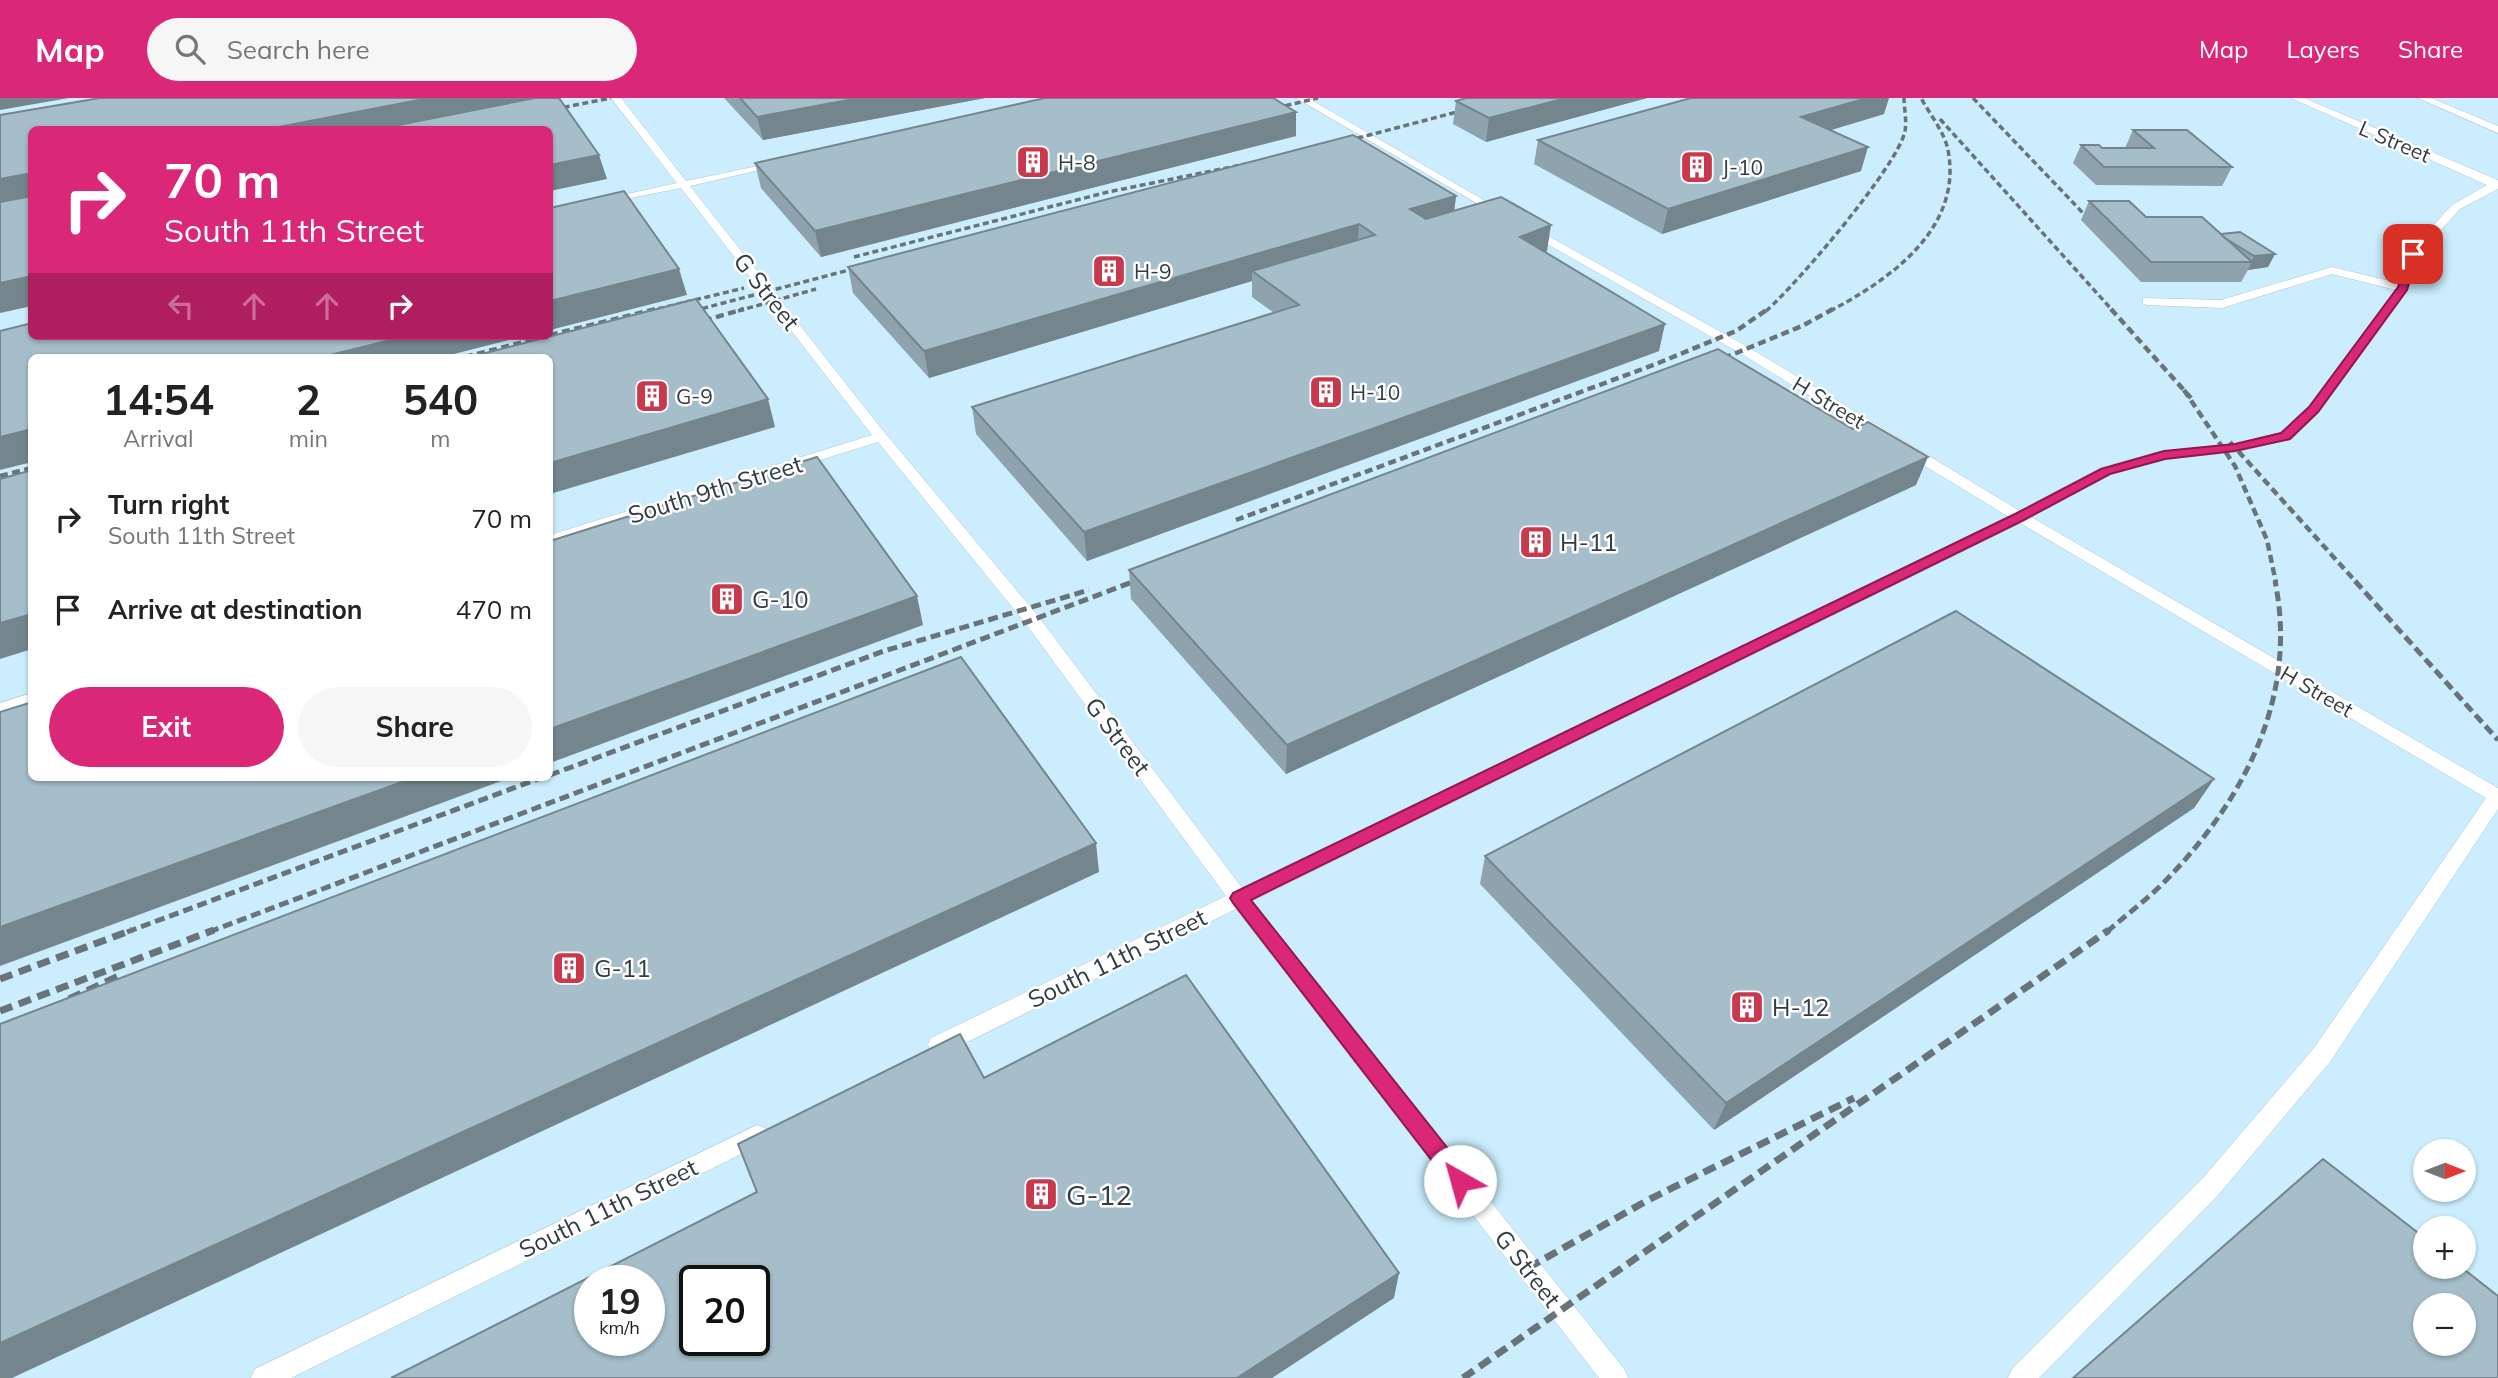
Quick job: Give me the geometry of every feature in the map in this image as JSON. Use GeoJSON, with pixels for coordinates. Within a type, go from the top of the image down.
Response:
{"type":"FeatureCollection","features":[{"type":"Feature","properties":{"kind":"lane","name":"G Street"},"geometry":{"type":"LineString","coordinates":[[616,98],[881,438],[1032,620],[1239,898],[1615,1378]]}},
{"type":"Feature","properties":{"kind":"lane","name":"H Street"},"geometry":{"type":"LineString","coordinates":[[1301,98],[1744,350],[2020,517],[2497,797]]}},
{"type":"Feature","properties":{"kind":"lane","name":"L Street"},"geometry":{"type":"LineString","coordinates":[[2296,98],[2497,185]]}},
{"type":"Feature","properties":{"kind":"lane"},"geometry":{"type":"LineString","coordinates":[[2423,98],[2498,130]]}},
{"type":"Feature","properties":{"kind":"lane"},"geometry":{"type":"LineString","coordinates":[[590,205],[790,160]]}},
{"type":"Feature","properties":{"kind":"lane","name":"South 11th Street"},"geometry":{"type":"LineString","coordinates":[[927,1052],[2020,517],[2105,471],[2164,455],[2235,448],[2286,436],[2314,409],[2403,288],[2413,254],[2456,206],[2497,185]]}},
{"type":"Feature","properties":{"kind":"lane"},"geometry":{"type":"LineString","coordinates":[[2147,301],[2222,304],[2332,270],[2403,288]]}},
{"type":"Feature","properties":{"kind":"lane","name":"South 9th Street"},"geometry":{"type":"LineString","coordinates":[[553,539],[881,438]]}},
{"type":"Feature","properties":{"kind":"lane"},"geometry":{"type":"LineString","coordinates":[[0,709],[28,700]]}},
{"type":"Feature","properties":{"kind":"lane"},"geometry":{"type":"LineString","coordinates":[[2021,1378],[2210,1186],[2322,1055],[2497,797]]}},
{"type":"Feature","properties":{"kind":"lane","name":"South 11th Street"},"geometry":{"type":"LineString","coordinates":[[264,1378],[777,1125]]}},
{"type":"Feature","properties":{"kind":"shaded area"},"geometry":{"type":"Polygon","coordinates":[[[0,98],[2498,98],[2498,1378],[0,1378],[0,98]]]}},
{"type":"Feature","properties":{"kind":"building"},"geometry":{"type":"Polygon","coordinates":[[[100,98],[429,98],[284,126],[28,126],[28,174],[0,179],[0,115],[100,98]]]}},
{"type":"Feature","properties":{"kind":"building"},"geometry":{"type":"Polygon","coordinates":[[[535,98],[559,98],[599,155],[553,164],[553,126],[393,126],[535,98]]]}},
{"type":"Feature","properties":{"kind":"building"},"geometry":{"type":"Polygon","coordinates":[[[740,98],[859,98],[757,117],[740,98]]]}},
{"type":"Feature","properties":{"kind":"building","name":"H-8"},"geometry":{"type":"Polygon","coordinates":[[[1045,98],[1273,98],[1296,112],[815,231],[755,163],[1045,98]]]}},
{"type":"Feature","properties":{"kind":"building"},"geometry":{"type":"Polygon","coordinates":[[[1466,98],[1566,98],[1489,118],[1456,101],[1466,98]]]}},
{"type":"Feature","properties":{"kind":"building","name":"J-10"},"geometry":{"type":"Polygon","coordinates":[[[1691,98],[1867,98],[1801,117],[1868,147],[1668,209],[1538,140],[1691,98]]]}},
{"type":"Feature","properties":{"kind":"building"},"geometry":{"type":"Polygon","coordinates":[[[2133,130],[2187,130],[2232,167],[2104,167],[2081,145],[2099,145],[2102,148],[2154,148],[2133,130]]]}},
{"type":"Feature","properties":{"kind":"building"},"geometry":{"type":"Polygon","coordinates":[[[1353,135],[1456,196],[1410,209],[1426,219],[1501,197],[1551,225],[1520,237],[1665,324],[1084,532],[972,407],[1299,305],[1252,271],[1375,235],[1359,224],[924,351],[848,267],[1353,135]]]}},
{"type":"Feature","properties":{"kind":"building"},"geometry":{"type":"Polygon","coordinates":[[[624,191],[679,269],[553,300],[553,207],[624,191]]]}},
{"type":"Feature","properties":{"kind":"building"},"geometry":{"type":"Polygon","coordinates":[[[28,197],[28,277],[0,283],[0,202],[28,197]]]}},
{"type":"Feature","properties":{"kind":"building"},"geometry":{"type":"Polygon","coordinates":[[[2089,201],[2129,201],[2146,217],[2202,217],[2252,262],[2151,262],[2089,201]]]}},
{"type":"Feature","properties":{"kind":"building"},"geometry":{"type":"Polygon","coordinates":[[[2240,232],[2275,254],[2254,256],[2221,234],[2240,232]]]}},
{"type":"Feature","properties":{"kind":"building","name":"G-9"},"geometry":{"type":"Polygon","coordinates":[[[696,299],[768,399],[553,462],[553,354],[482,354],[536,340],[553,340],[553,336],[696,299]]]}},
{"type":"Feature","properties":{"kind":"building"},"geometry":{"type":"Polygon","coordinates":[[[28,324],[28,340],[391,340],[334,354],[28,354],[28,430],[0,437],[0,331],[28,324]]]}},
{"type":"Feature","properties":{"kind":"building","name":"H-11"},"geometry":{"type":"Polygon","coordinates":[[[1718,349],[1853,429],[1868,422],[1928,457],[1287,745],[1129,570],[1718,349]]]}},
{"type":"Feature","properties":{"kind":"building","name":"G-10"},"geometry":{"type":"Polygon","coordinates":[[[817,457],[917,596],[553,728],[553,540],[817,457]]]}},
{"type":"Feature","properties":{"kind":"building"},"geometry":{"type":"Polygon","coordinates":[[[28,471],[28,615],[0,623],[0,479],[28,471]]]}},
{"type":"Feature","properties":{"kind":"building","name":"H-12"},"geometry":{"type":"Polygon","coordinates":[[[1956,611],[2214,779],[1726,1103],[1485,856],[1956,611]]]}},
{"type":"Feature","properties":{"kind":"building","name":"G-11"},"geometry":{"type":"Polygon","coordinates":[[[961,657],[1096,843],[0,1343],[0,1024],[961,657]]]}},
{"type":"Feature","properties":{"kind":"building"},"geometry":{"type":"Polygon","coordinates":[[[28,703],[28,781],[405,781],[0,927],[0,712],[28,703]]]}},
{"type":"Feature","properties":{"kind":"building","name":"G-12"},"geometry":{"type":"Polygon","coordinates":[[[1186,975],[1399,1273],[1237,1378],[391,1378],[574,1285],[574,1356],[665,1356],[665,1265],[613,1265],[757,1192],[738,1144],[960,1034],[984,1078],[1186,975]]]}},
{"type":"Feature","properties":{"kind":"building"},"geometry":{"type":"Polygon","coordinates":[[[2323,1159],[2413,1229],[2413,1279],[2476,1279],[2498,1296],[2498,1378],[2073,1378],[2323,1159]]]}},
{"type":"Feature","properties":{"kind":"railway"},"geometry":{"type":"LineString","coordinates":[[545,111],[611,98]]}},
{"type":"Feature","properties":{"kind":"railway"},"geometry":{"type":"LineString","coordinates":[[1267,110],[1318,98]]}},
{"type":"Feature","properties":{"kind":"railway"},"geometry":{"type":"LineString","coordinates":[[1339,143],[1510,98]]}},
{"type":"Feature","properties":{"kind":"railway"},"geometry":{"type":"LineString","coordinates":[[1768,309],[1821,252],[1885,170],[1905,131],[1904,98]]}},
{"type":"Feature","properties":{"kind":"railway"},"geometry":{"type":"LineString","coordinates":[[1830,311],[1898,267],[1918,248],[1933,227],[1944,204],[1950,178],[1948,150],[1940,130],[1921,98]]}},
{"type":"Feature","properties":{"kind":"railway"},"geometry":{"type":"LineString","coordinates":[[1973,98],[2083,213]]}},
{"type":"Feature","properties":{"kind":"railway"},"geometry":{"type":"LineString","coordinates":[[1940,119],[2113,311]]}},
{"type":"Feature","properties":{"kind":"railway"},"geometry":{"type":"LineString","coordinates":[[854,257],[1108,192],[1256,162]]}},
{"type":"Feature","properties":{"kind":"railway"},"geometry":{"type":"LineString","coordinates":[[693,311],[868,265]]}},
{"type":"Feature","properties":{"kind":"railway"},"geometry":{"type":"LineString","coordinates":[[649,311],[744,288]]}},
{"type":"Feature","properties":{"kind":"railway"},"geometry":{"type":"LineString","coordinates":[[738,311],[816,289]]}},
{"type":"Feature","properties":{"kind":"railway"},"geometry":{"type":"LineString","coordinates":[[553,334],[656,309]]}},
{"type":"Feature","properties":{"kind":"railway"},"geometry":{"type":"LineString","coordinates":[[685,313],[699,309]]}},
{"type":"Feature","properties":{"kind":"railway"},"geometry":{"type":"LineString","coordinates":[[692,324],[744,309]]}},
{"type":"Feature","properties":{"kind":"railway"},"geometry":{"type":"LineString","coordinates":[[1236,520],[1656,364],[1736,331],[1768,309]]}},
{"type":"Feature","properties":{"kind":"railway"},"geometry":{"type":"LineString","coordinates":[[1712,363],[1802,326],[1833,309]]}},
{"type":"Feature","properties":{"kind":"railway"},"geometry":{"type":"LineString","coordinates":[[2111,309],[2185,391]]}},
{"type":"Feature","properties":{"kind":"railway"},"geometry":{"type":"LineString","coordinates":[[477,354],[531,340]]}},
{"type":"Feature","properties":{"kind":"railway"},"geometry":{"type":"LineString","coordinates":[[2185,391],[2191,398]]}},
{"type":"Feature","properties":{"kind":"railway"},"geometry":{"type":"LineString","coordinates":[[2185,391],[2235,466],[2267,540],[2276,583]]}},
{"type":"Feature","properties":{"kind":"railway"},"geometry":{"type":"LineString","coordinates":[[2230,442],[2357,583]]}},
{"type":"Feature","properties":{"kind":"railway"},"geometry":{"type":"LineString","coordinates":[[0,476],[28,469]]}},
{"type":"Feature","properties":{"kind":"railway"},"geometry":{"type":"LineString","coordinates":[[1131,583],[1149,576]]}},
{"type":"Feature","properties":{"kind":"railway"},"geometry":{"type":"LineString","coordinates":[[209,932],[1135,581]]}},
{"type":"Feature","properties":{"kind":"railway"},"geometry":{"type":"LineString","coordinates":[[2107,932],[2164,883],[2223,811],[2243,776],[2260,740],[2272,702],[2279,663],[2280,623],[2275,581]]}},
{"type":"Feature","properties":{"kind":"railway"},"geometry":{"type":"LineString","coordinates":[[2355,581],[2498,740]]}},
{"type":"Feature","properties":{"kind":"railway"},"geometry":{"type":"LineString","coordinates":[[553,774],[884,651],[1089,590]]}},
{"type":"Feature","properties":{"kind":"railway"},"geometry":{"type":"LineString","coordinates":[[127,932],[532,781]]}},
{"type":"Feature","properties":{"kind":"railway"},"geometry":{"type":"LineString","coordinates":[[0,979],[132,930]]}},
{"type":"Feature","properties":{"kind":"railway"},"geometry":{"type":"LineString","coordinates":[[0,1011],[214,930]]}},
{"type":"Feature","properties":{"kind":"railway"},"geometry":{"type":"LineString","coordinates":[[1463,1378],[2109,930]]}},
{"type":"Feature","properties":{"kind":"railway"},"geometry":{"type":"LineString","coordinates":[[69,999],[123,974]]}},
{"type":"Feature","properties":{"kind":"railway"},"geometry":{"type":"LineString","coordinates":[[1528,1268],[1648,1200],[1854,1098]]}},
{"type":"Feature","properties":{"kind":"place","name":"H-8"},"geometry":{"type":"Point","coordinates":[1033,162]}},
{"type":"Feature","properties":{"kind":"place","name":"J-10"},"geometry":{"type":"Point","coordinates":[1697,167]}},
{"type":"Feature","properties":{"kind":"place","name":"H-9"},"geometry":{"type":"Point","coordinates":[1109,271]}},
{"type":"Feature","properties":{"kind":"place","name":"H-10"},"geometry":{"type":"Point","coordinates":[1326,392]}},
{"type":"Feature","properties":{"kind":"place","name":"G-9"},"geometry":{"type":"Point","coordinates":[652,396]}},
{"type":"Feature","properties":{"kind":"place","name":"H-11"},"geometry":{"type":"Point","coordinates":[1536,542]}},
{"type":"Feature","properties":{"kind":"place","name":"G-10"},"geometry":{"type":"Point","coordinates":[727,599]}},
{"type":"Feature","properties":{"kind":"place","name":"G-11"},"geometry":{"type":"Point","coordinates":[569,968]}},
{"type":"Feature","properties":{"kind":"place","name":"H-12"},"geometry":{"type":"Point","coordinates":[1747,1007]}},
{"type":"Feature","properties":{"kind":"place","name":"G-12"},"geometry":{"type":"Point","coordinates":[1041,1194]}},
{"type":"Feature","properties":{"kind":"route"},"geometry":{"type":"LineString","coordinates":[[1460,1181],[1239,898],[2020,517],[2105,471],[2164,455],[2235,448],[2286,436],[2314,409],[2403,288],[2413,254]]}}]}
